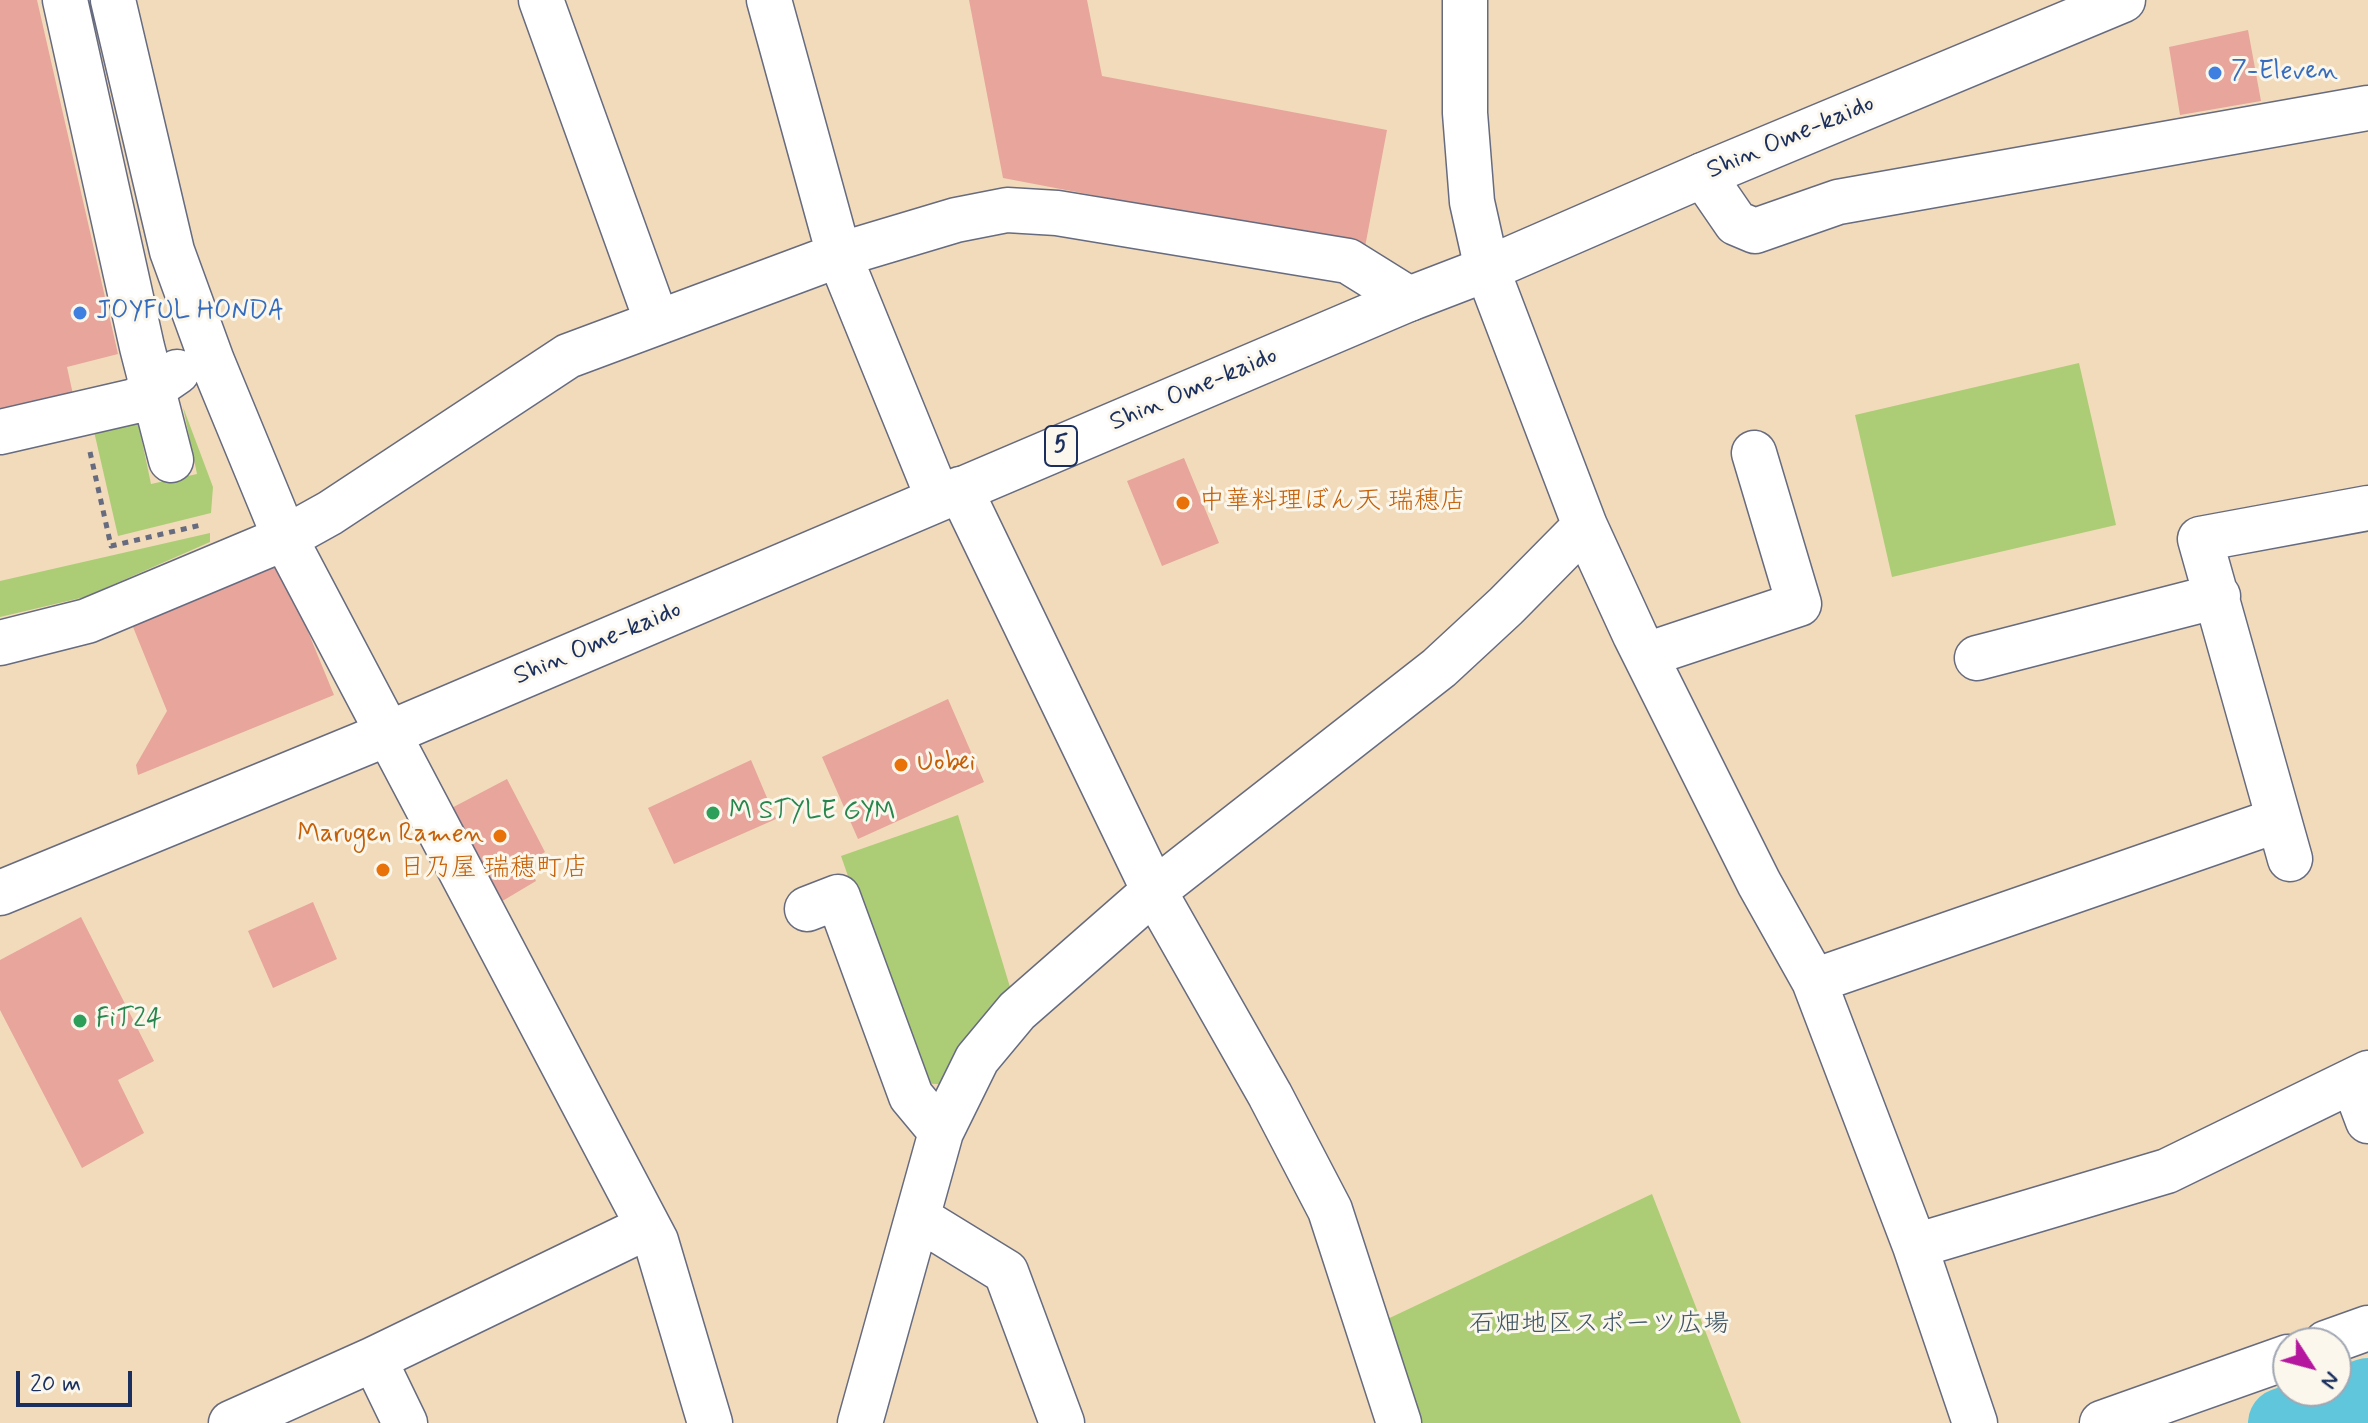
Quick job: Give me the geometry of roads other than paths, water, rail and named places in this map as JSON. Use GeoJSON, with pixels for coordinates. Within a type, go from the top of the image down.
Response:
{"type":"FeatureCollection","features":[{"type":"Feature","properties":{"kind":"street"},"geometry":{"type":"LineString","coordinates":[[65,0],[142,347],[171,460]]}},
{"type":"Feature","properties":{"kind":"street"},"geometry":{"type":"LineString","coordinates":[[113,0],[168,239],[212,361],[285,538],[656,1241],[710,1423]]}},
{"type":"Feature","properties":{"kind":"street"},"geometry":{"type":"LineString","coordinates":[[541,0],[657,322]]}},
{"type":"Feature","properties":{"kind":"street"},"geometry":{"type":"LineString","coordinates":[[769,0],[839,255],[949,494],[1154,891],[1270,1095],[1330,1210],[1399,1423]]}},
{"type":"Feature","properties":{"kind":"street"},"geometry":{"type":"LineString","coordinates":[[1465,0],[1465,113],[1472,202],[1487,269],[1585,526],[1759,883],[1814,981],[1915,1246],[1975,1423]]}},
{"type":"Feature","properties":{"kind":"street","name":"Shin Ome-kaido"},"geometry":{"type":"LineString","coordinates":[[0,893],[387,734],[1409,299],[1487,269],[1703,175],[2123,0]]}},
{"type":"Feature","properties":{"kind":"street"},"geometry":{"type":"LineString","coordinates":[[1703,175],[1736,223],[1755,231],[1838,202],[2368,108]]}},
{"type":"Feature","properties":{"kind":"street"},"geometry":{"type":"LineString","coordinates":[[0,643],[87,621],[285,538],[330,513],[568,356],[839,255],[956,220],[1007,210],[1057,213],[1348,261],[1409,299]]}},
{"type":"Feature","properties":{"kind":"street"},"geometry":{"type":"LineString","coordinates":[[0,432],[135,401],[174,373],[212,361]]}},
{"type":"Feature","properties":{"kind":"street"},"geometry":{"type":"LineString","coordinates":[[1646,655],[1799,604],[1754,453]]}},
{"type":"Feature","properties":{"kind":"street"},"geometry":{"type":"LineString","coordinates":[[1814,981],[2284,840],[2200,539],[2368,508]]}},
{"type":"Feature","properties":{"kind":"street"},"geometry":{"type":"LineString","coordinates":[[860,1423],[941,1132],[977,1059],[1017,1011],[1154,891],[1439,668],[1585,526]]}},
{"type":"Feature","properties":{"kind":"street"},"geometry":{"type":"LineString","coordinates":[[1977,658],[2218,596]]}},
{"type":"Feature","properties":{"kind":"street"},"geometry":{"type":"LineString","coordinates":[[807,909],[838,897],[911,1096],[941,1132]]}},
{"type":"Feature","properties":{"kind":"street"},"geometry":{"type":"LineString","coordinates":[[1915,1246],[2167,1171],[2360,1077],[2368,1121]]}},
{"type":"Feature","properties":{"kind":"street"},"geometry":{"type":"LineString","coordinates":[[918,1218],[1006,1272],[1062,1423]]}},
{"type":"Feature","properties":{"kind":"street"},"geometry":{"type":"LineString","coordinates":[[231,1423],[374,1359],[647,1227]]}},
{"type":"Feature","properties":{"kind":"street"},"geometry":{"type":"LineString","coordinates":[[374,1359],[405,1423]]}},
{"type":"Feature","properties":{"kind":"street"},"geometry":{"type":"LineString","coordinates":[[2102,1423],[2272,1363]]}},
{"type":"Feature","properties":{"kind":"waterway"},"geometry":{"type":"LineString","coordinates":[[2283,1423],[2368,1393]]}},
{"type":"Feature","properties":{"kind":"place","name":"7-Eleven"},"geometry":{"type":"Point","coordinates":[2215,73]}},
{"type":"Feature","properties":{"kind":"place","name":"JOYFUL HONDA"},"geometry":{"type":"Point","coordinates":[80,313]}},
{"type":"Feature","properties":{"kind":"place","name":"中華料理ぼん天 瑞穂店"},"geometry":{"type":"Point","coordinates":[1183,503]}},
{"type":"Feature","properties":{"kind":"place","name":"Uobei"},"geometry":{"type":"Point","coordinates":[901,765]}},
{"type":"Feature","properties":{"kind":"place","name":"M STYLE GYM"},"geometry":{"type":"Point","coordinates":[713,813]}},
{"type":"Feature","properties":{"kind":"place","name":"Marugen Ramen"},"geometry":{"type":"Point","coordinates":[500,836]}},
{"type":"Feature","properties":{"kind":"place","name":"日乃屋 瑞穂町店"},"geometry":{"type":"Point","coordinates":[383,870]}},
{"type":"Feature","properties":{"kind":"place","name":"FiT24"},"geometry":{"type":"Point","coordinates":[80,1021]}},
{"type":"Feature","properties":{"kind":"park label","name":"石畑地区スポーツ広場"},"geometry":{"type":"Point","coordinates":[1599,1326]}}]}
